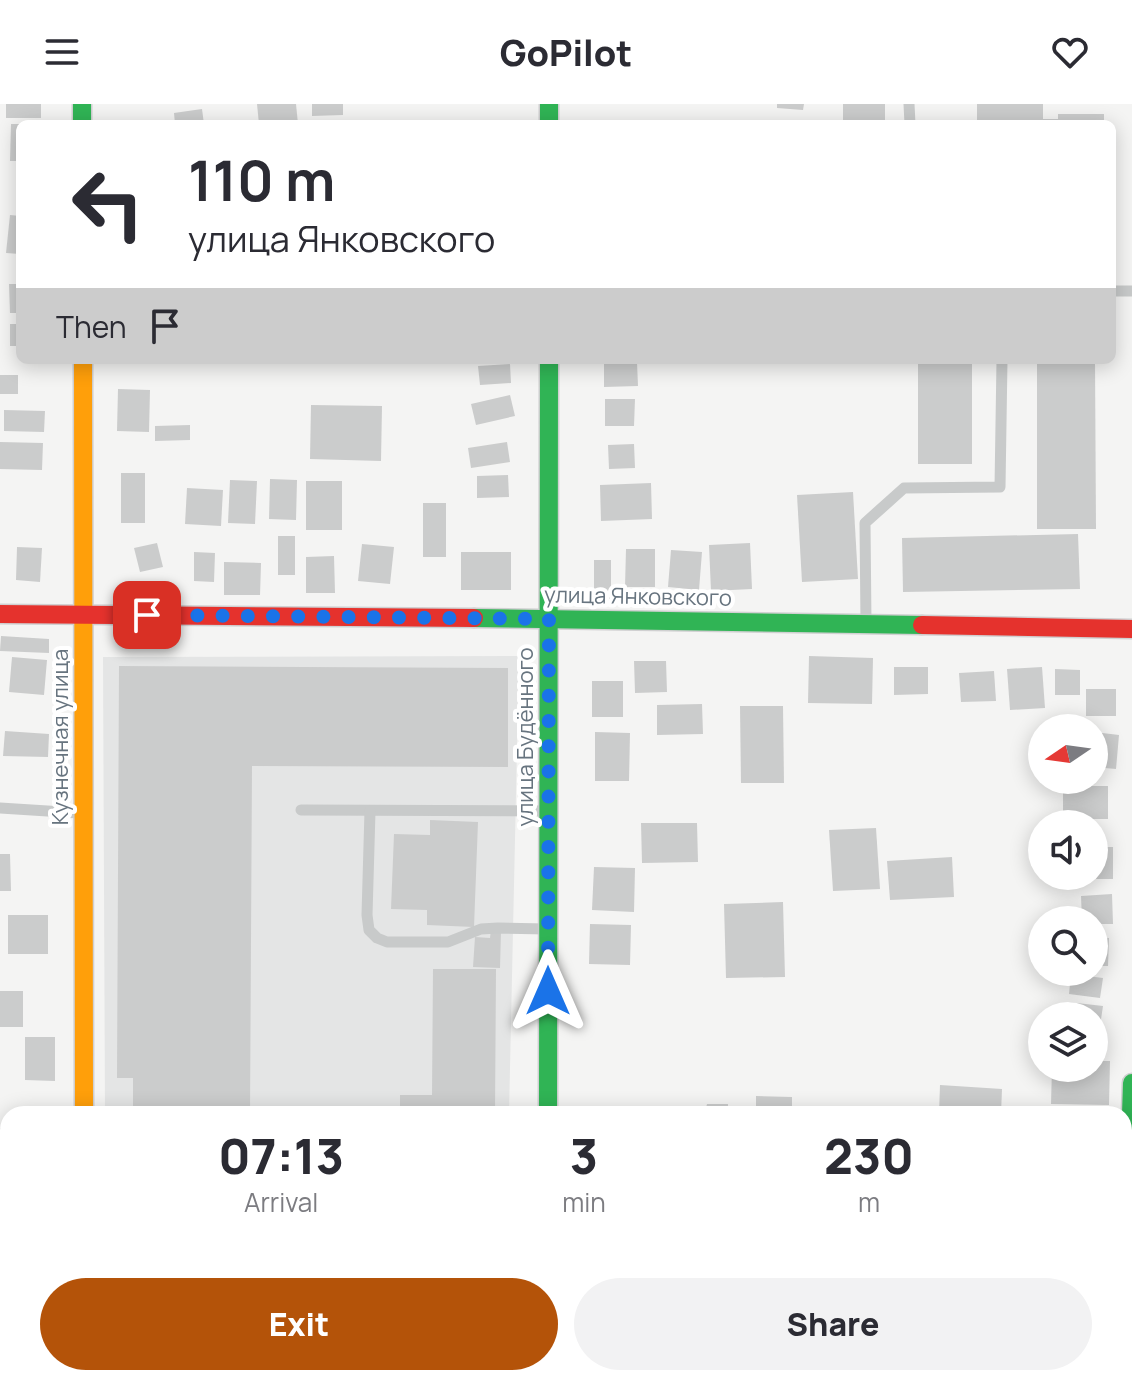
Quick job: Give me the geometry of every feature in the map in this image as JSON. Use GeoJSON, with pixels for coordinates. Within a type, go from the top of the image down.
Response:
{"type":"FeatureCollection","features":[{"type":"Feature","properties":{"kind":"street","name":"Кузнечная улица"},"geometry":{"type":"LineString","coordinates":[[83,364],[84,1106]]}},
{"type":"Feature","properties":{"kind":"street","name":"улица Будённого"},"geometry":{"type":"LineString","coordinates":[[548,1106],[549,364]]}},
{"type":"Feature","properties":{"kind":"street","name":"улица Янковского"},"geometry":{"type":"LineString","coordinates":[[0,614],[866,623],[1132,629]]}},
{"type":"Feature","properties":{"kind":"street"},"geometry":{"type":"LineString","coordinates":[[1131,1106],[1132,1083]]}},
{"type":"Feature","properties":{"kind":"lane"},"geometry":{"type":"LineString","coordinates":[[866,623],[865,523],[904,488],[1000,487],[1002,364]]}},
{"type":"Feature","properties":{"kind":"lane"},"geometry":{"type":"LineString","coordinates":[[0,808],[84,814]]}},
{"type":"Feature","properties":{"kind":"lane"},"geometry":{"type":"LineString","coordinates":[[301,810],[549,811]]}},
{"type":"Feature","properties":{"kind":"lane"},"geometry":{"type":"LineString","coordinates":[[370,811],[367,915],[369,930],[377,938],[387,942],[448,942],[481,929],[548,930]]}},
{"type":"Feature","properties":{"kind":"shaded area"},"geometry":{"type":"Polygon","coordinates":[[[519,656],[509,1106],[105,1106],[103,657],[519,656]]]}},
{"type":"Feature","properties":{"kind":"building"},"geometry":{"type":"Polygon","coordinates":[[[6,104],[41,104],[41,118],[6,118],[6,104]]]}},
{"type":"Feature","properties":{"kind":"building"},"geometry":{"type":"Polygon","coordinates":[[[257,104],[296,104],[298,120],[259,120],[257,104]]]}},
{"type":"Feature","properties":{"kind":"building"},"geometry":{"type":"Polygon","coordinates":[[[312,104],[343,104],[343,115],[312,116],[312,104]]]}},
{"type":"Feature","properties":{"kind":"building"},"geometry":{"type":"Polygon","coordinates":[[[777,104],[804,104],[803,110],[777,108],[777,104]]]}},
{"type":"Feature","properties":{"kind":"building"},"geometry":{"type":"Polygon","coordinates":[[[843,104],[885,104],[885,120],[843,120],[843,104]]]}},
{"type":"Feature","properties":{"kind":"building"},"geometry":{"type":"Polygon","coordinates":[[[977,104],[1043,104],[1043,119],[1058,119],[1058,114],[1104,114],[1104,120],[977,120],[977,104]]]}},
{"type":"Feature","properties":{"kind":"building"},"geometry":{"type":"Polygon","coordinates":[[[202,109],[203,120],[175,120],[174,113],[202,109]]]}},
{"type":"Feature","properties":{"kind":"building"},"geometry":{"type":"Polygon","coordinates":[[[11,124],[16,124],[16,161],[10,161],[11,124]]]}},
{"type":"Feature","properties":{"kind":"building"},"geometry":{"type":"Polygon","coordinates":[[[10,215],[16,216],[16,254],[6,253],[10,215]]]}},
{"type":"Feature","properties":{"kind":"building"},"geometry":{"type":"Polygon","coordinates":[[[9,284],[16,284],[16,313],[10,313],[9,284]]]}},
{"type":"Feature","properties":{"kind":"building"},"geometry":{"type":"Polygon","coordinates":[[[10,324],[16,324],[16,346],[10,346],[10,324]]]}},
{"type":"Feature","properties":{"kind":"building"},"geometry":{"type":"Polygon","coordinates":[[[510,364],[511,383],[480,385],[478,366],[510,364]]]}},
{"type":"Feature","properties":{"kind":"building"},"geometry":{"type":"Polygon","coordinates":[[[604,364],[637,364],[638,386],[604,387],[604,364]]]}},
{"type":"Feature","properties":{"kind":"building"},"geometry":{"type":"Polygon","coordinates":[[[918,364],[972,364],[972,464],[918,464],[918,364]]]}},
{"type":"Feature","properties":{"kind":"building"},"geometry":{"type":"Polygon","coordinates":[[[1037,364],[1095,364],[1096,529],[1037,529],[1037,364]]]}},
{"type":"Feature","properties":{"kind":"building"},"geometry":{"type":"Polygon","coordinates":[[[0,375],[18,375],[18,394],[0,394],[0,375]]]}},
{"type":"Feature","properties":{"kind":"building"},"geometry":{"type":"Polygon","coordinates":[[[118,389],[150,390],[149,432],[117,431],[118,389]]]}},
{"type":"Feature","properties":{"kind":"building"},"geometry":{"type":"Polygon","coordinates":[[[510,395],[515,416],[476,425],[471,404],[510,395]]]}},
{"type":"Feature","properties":{"kind":"building"},"geometry":{"type":"Polygon","coordinates":[[[605,399],[635,399],[634,426],[605,426],[605,399]]]}},
{"type":"Feature","properties":{"kind":"building"},"geometry":{"type":"Polygon","coordinates":[[[311,405],[382,406],[381,461],[310,459],[311,405]]]}},
{"type":"Feature","properties":{"kind":"building"},"geometry":{"type":"Polygon","coordinates":[[[4,410],[45,411],[44,432],[4,431],[4,410]]]}},
{"type":"Feature","properties":{"kind":"building"},"geometry":{"type":"Polygon","coordinates":[[[190,425],[190,440],[155,441],[155,426],[190,425]]]}},
{"type":"Feature","properties":{"kind":"building"},"geometry":{"type":"Polygon","coordinates":[[[0,442],[43,443],[42,470],[0,469],[0,442]]]}},
{"type":"Feature","properties":{"kind":"building"},"geometry":{"type":"Polygon","coordinates":[[[507,442],[510,462],[471,468],[468,448],[507,442]]]}},
{"type":"Feature","properties":{"kind":"building"},"geometry":{"type":"Polygon","coordinates":[[[634,444],[635,468],[609,469],[608,445],[634,444]]]}},
{"type":"Feature","properties":{"kind":"building"},"geometry":{"type":"Polygon","coordinates":[[[121,473],[145,473],[145,523],[121,523],[121,473]]]}},
{"type":"Feature","properties":{"kind":"building"},"geometry":{"type":"Polygon","coordinates":[[[508,475],[509,497],[477,498],[477,476],[508,475]]]}},
{"type":"Feature","properties":{"kind":"building"},"geometry":{"type":"Polygon","coordinates":[[[270,479],[297,480],[296,520],[269,519],[270,479]]]}},
{"type":"Feature","properties":{"kind":"building"},"geometry":{"type":"Polygon","coordinates":[[[230,480],[257,481],[255,524],[228,523],[230,480]]]}},
{"type":"Feature","properties":{"kind":"building"},"geometry":{"type":"Polygon","coordinates":[[[306,481],[342,481],[342,530],[306,530],[306,481]]]}},
{"type":"Feature","properties":{"kind":"building"},"geometry":{"type":"Polygon","coordinates":[[[651,483],[652,519],[601,521],[600,485],[651,483]]]}},
{"type":"Feature","properties":{"kind":"building"},"geometry":{"type":"Polygon","coordinates":[[[187,488],[223,490],[221,526],[185,524],[187,488]]]}},
{"type":"Feature","properties":{"kind":"building"},"geometry":{"type":"Polygon","coordinates":[[[853,492],[858,579],[802,582],[797,495],[853,492]]]}},
{"type":"Feature","properties":{"kind":"building"},"geometry":{"type":"Polygon","coordinates":[[[423,503],[446,503],[446,557],[423,557],[423,503]]]}},
{"type":"Feature","properties":{"kind":"building"},"geometry":{"type":"Polygon","coordinates":[[[1078,534],[1080,589],[903,592],[902,538],[1078,534]]]}},
{"type":"Feature","properties":{"kind":"building"},"geometry":{"type":"Polygon","coordinates":[[[278,536],[295,536],[295,575],[278,575],[278,536]]]}},
{"type":"Feature","properties":{"kind":"building"},"geometry":{"type":"Polygon","coordinates":[[[157,543],[163,567],[140,572],[134,548],[157,543]]]}},
{"type":"Feature","properties":{"kind":"building"},"geometry":{"type":"Polygon","coordinates":[[[750,543],[752,589],[711,591],[709,545],[750,543]]]}},
{"type":"Feature","properties":{"kind":"building"},"geometry":{"type":"Polygon","coordinates":[[[362,544],[394,547],[390,584],[358,581],[362,544]]]}},
{"type":"Feature","properties":{"kind":"building"},"geometry":{"type":"Polygon","coordinates":[[[17,547],[42,548],[40,582],[16,580],[17,547]]]}},
{"type":"Feature","properties":{"kind":"building"},"geometry":{"type":"Polygon","coordinates":[[[626,549],[655,549],[655,587],[625,587],[626,549]]]}},
{"type":"Feature","properties":{"kind":"building"},"geometry":{"type":"Polygon","coordinates":[[[671,550],[702,552],[699,590],[668,587],[671,550]]]}},
{"type":"Feature","properties":{"kind":"building"},"geometry":{"type":"Polygon","coordinates":[[[194,552],[215,553],[214,582],[194,581],[194,552]]]}},
{"type":"Feature","properties":{"kind":"building"},"geometry":{"type":"Polygon","coordinates":[[[461,552],[511,552],[511,590],[461,590],[461,552]]]}},
{"type":"Feature","properties":{"kind":"building"},"geometry":{"type":"Polygon","coordinates":[[[334,556],[335,593],[306,593],[306,557],[334,556]]]}},
{"type":"Feature","properties":{"kind":"building"},"geometry":{"type":"Polygon","coordinates":[[[594,560],[611,560],[611,601],[594,601],[594,560]]]}},
{"type":"Feature","properties":{"kind":"building"},"geometry":{"type":"Polygon","coordinates":[[[224,562],[261,563],[260,595],[224,595],[224,562]]]}},
{"type":"Feature","properties":{"kind":"building"},"geometry":{"type":"Polygon","coordinates":[[[1,636],[49,639],[49,653],[0,651],[1,636]]]}},
{"type":"Feature","properties":{"kind":"building"},"geometry":{"type":"Polygon","coordinates":[[[809,656],[873,658],[872,704],[808,703],[809,656]]]}},
{"type":"Feature","properties":{"kind":"building"},"geometry":{"type":"Polygon","coordinates":[[[12,657],[47,660],[44,695],[9,692],[12,657]]]}},
{"type":"Feature","properties":{"kind":"building"},"geometry":{"type":"Polygon","coordinates":[[[634,661],[666,661],[667,692],[635,693],[634,661]]]}},
{"type":"Feature","properties":{"kind":"building"},"geometry":{"type":"Polygon","coordinates":[[[119,666],[508,668],[508,767],[252,766],[250,1106],[133,1106],[133,1078],[117,1078],[119,666]]]}},
{"type":"Feature","properties":{"kind":"building"},"geometry":{"type":"Polygon","coordinates":[[[894,667],[928,667],[928,694],[894,695],[894,667]]]}},
{"type":"Feature","properties":{"kind":"building"},"geometry":{"type":"Polygon","coordinates":[[[1042,667],[1045,708],[1010,710],[1007,669],[1042,667]]]}},
{"type":"Feature","properties":{"kind":"building"},"geometry":{"type":"Polygon","coordinates":[[[1055,669],[1080,670],[1080,695],[1055,695],[1055,669]]]}},
{"type":"Feature","properties":{"kind":"building"},"geometry":{"type":"Polygon","coordinates":[[[994,671],[996,701],[961,702],[959,673],[994,671]]]}},
{"type":"Feature","properties":{"kind":"building"},"geometry":{"type":"Polygon","coordinates":[[[592,681],[623,681],[623,717],[592,717],[592,681]]]}},
{"type":"Feature","properties":{"kind":"building"},"geometry":{"type":"Polygon","coordinates":[[[1086,689],[1116,689],[1116,716],[1086,714],[1086,689]]]}},
{"type":"Feature","properties":{"kind":"building"},"geometry":{"type":"Polygon","coordinates":[[[702,704],[703,734],[657,735],[657,705],[702,704]]]}},
{"type":"Feature","properties":{"kind":"building"},"geometry":{"type":"Polygon","coordinates":[[[740,706],[783,706],[784,783],[741,783],[740,706]]]}},
{"type":"Feature","properties":{"kind":"building"},"geometry":{"type":"Polygon","coordinates":[[[5,731],[49,734],[48,757],[3,756],[5,731]]]}},
{"type":"Feature","properties":{"kind":"building"},"geometry":{"type":"Polygon","coordinates":[[[595,732],[630,733],[629,781],[595,781],[595,732]]]}},
{"type":"Feature","properties":{"kind":"building"},"geometry":{"type":"Polygon","coordinates":[[[1108,734],[1119,735],[1116,769],[1108,768],[1108,734]]]}},
{"type":"Feature","properties":{"kind":"building"},"geometry":{"type":"Polygon","coordinates":[[[1063,794],[1108,794],[1108,810],[1063,810],[1063,794]]]}},
{"type":"Feature","properties":{"kind":"building"},"geometry":{"type":"Polygon","coordinates":[[[430,820],[478,822],[474,927],[427,925],[427,910],[391,909],[394,834],[430,835],[430,820]]]}},
{"type":"Feature","properties":{"kind":"building"},"geometry":{"type":"Polygon","coordinates":[[[641,823],[697,823],[698,862],[642,863],[641,823]]]}},
{"type":"Feature","properties":{"kind":"building"},"geometry":{"type":"Polygon","coordinates":[[[876,828],[880,889],[833,891],[829,830],[876,828]]]}},
{"type":"Feature","properties":{"kind":"building"},"geometry":{"type":"Polygon","coordinates":[[[1108,847],[1113,847],[1113,879],[1108,879],[1108,847]]]}},
{"type":"Feature","properties":{"kind":"building"},"geometry":{"type":"Polygon","coordinates":[[[0,854],[10,854],[11,891],[0,891],[0,854]]]}},
{"type":"Feature","properties":{"kind":"building"},"geometry":{"type":"Polygon","coordinates":[[[952,857],[954,897],[890,900],[887,861],[952,857]]]}},
{"type":"Feature","properties":{"kind":"building"},"geometry":{"type":"Polygon","coordinates":[[[594,867],[635,868],[634,912],[592,910],[594,867]]]}},
{"type":"Feature","properties":{"kind":"building"},"geometry":{"type":"Polygon","coordinates":[[[1112,894],[1113,924],[1108,924],[1108,906],[1081,906],[1081,896],[1112,894]]]}},
{"type":"Feature","properties":{"kind":"building"},"geometry":{"type":"Polygon","coordinates":[[[783,902],[785,977],[726,978],[724,904],[783,902]]]}},
{"type":"Feature","properties":{"kind":"building"},"geometry":{"type":"Polygon","coordinates":[[[8,915],[48,915],[48,954],[8,954],[8,915]]]}},
{"type":"Feature","properties":{"kind":"building"},"geometry":{"type":"Polygon","coordinates":[[[590,924],[631,925],[630,965],[589,964],[590,924]]]}},
{"type":"Feature","properties":{"kind":"building"},"geometry":{"type":"Polygon","coordinates":[[[491,930],[501,931],[500,968],[473,967],[475,937],[490,938],[491,930]]]}},
{"type":"Feature","properties":{"kind":"building"},"geometry":{"type":"Polygon","coordinates":[[[433,969],[496,969],[495,1106],[400,1106],[400,1095],[432,1095],[433,969]]]}},
{"type":"Feature","properties":{"kind":"building"},"geometry":{"type":"Polygon","coordinates":[[[1070,986],[1102,986],[1100,998],[1069,994],[1070,986]]]}},
{"type":"Feature","properties":{"kind":"building"},"geometry":{"type":"Polygon","coordinates":[[[0,991],[23,991],[23,1027],[0,1027],[0,991]]]}},
{"type":"Feature","properties":{"kind":"building"},"geometry":{"type":"Polygon","coordinates":[[[25,1037],[55,1037],[55,1081],[25,1080],[25,1037]]]}},
{"type":"Feature","properties":{"kind":"building"},"geometry":{"type":"Polygon","coordinates":[[[1110,1061],[1109,1105],[1051,1104],[1052,1082],[1108,1082],[1110,1061]]]}},
{"type":"Feature","properties":{"kind":"building"},"geometry":{"type":"Polygon","coordinates":[[[940,1085],[1002,1089],[1001,1106],[939,1106],[940,1085]]]}},
{"type":"Feature","properties":{"kind":"building"},"geometry":{"type":"Polygon","coordinates":[[[756,1096],[792,1097],[792,1106],[756,1106],[756,1096]]]}},
{"type":"Feature","properties":{"kind":"building"},"geometry":{"type":"Polygon","coordinates":[[[707,1104],[728,1104],[728,1106],[707,1104]]]}},
{"type":"Feature","properties":{"kind":"traffic: fast"},"geometry":{"type":"LineString","coordinates":[[82,104],[82,120]]}},
{"type":"Feature","properties":{"kind":"traffic: fast"},"geometry":{"type":"LineString","coordinates":[[549,104],[549,120]]}},
{"type":"Feature","properties":{"kind":"traffic: fast"},"geometry":{"type":"LineString","coordinates":[[548,1106],[549,364]]}},
{"type":"Feature","properties":{"kind":"traffic: fast"},"geometry":{"type":"LineString","coordinates":[[474,618],[922,625]]}},
{"type":"Feature","properties":{"kind":"traffic: fast"},"geometry":{"type":"LineString","coordinates":[[1131,1106],[1132,1083]]}},
{"type":"Feature","properties":{"kind":"traffic: slow"},"geometry":{"type":"LineString","coordinates":[[83,364],[84,1106]]}},
{"type":"Feature","properties":{"kind":"traffic: jam"},"geometry":{"type":"LineString","coordinates":[[0,614],[474,618]]}},
{"type":"Feature","properties":{"kind":"traffic: jam"},"geometry":{"type":"LineString","coordinates":[[922,625],[1132,629]]}},
{"type":"Feature","properties":{"kind":"route"},"geometry":{"type":"LineString","coordinates":[[147,615],[549,619],[548,991]]}}]}
